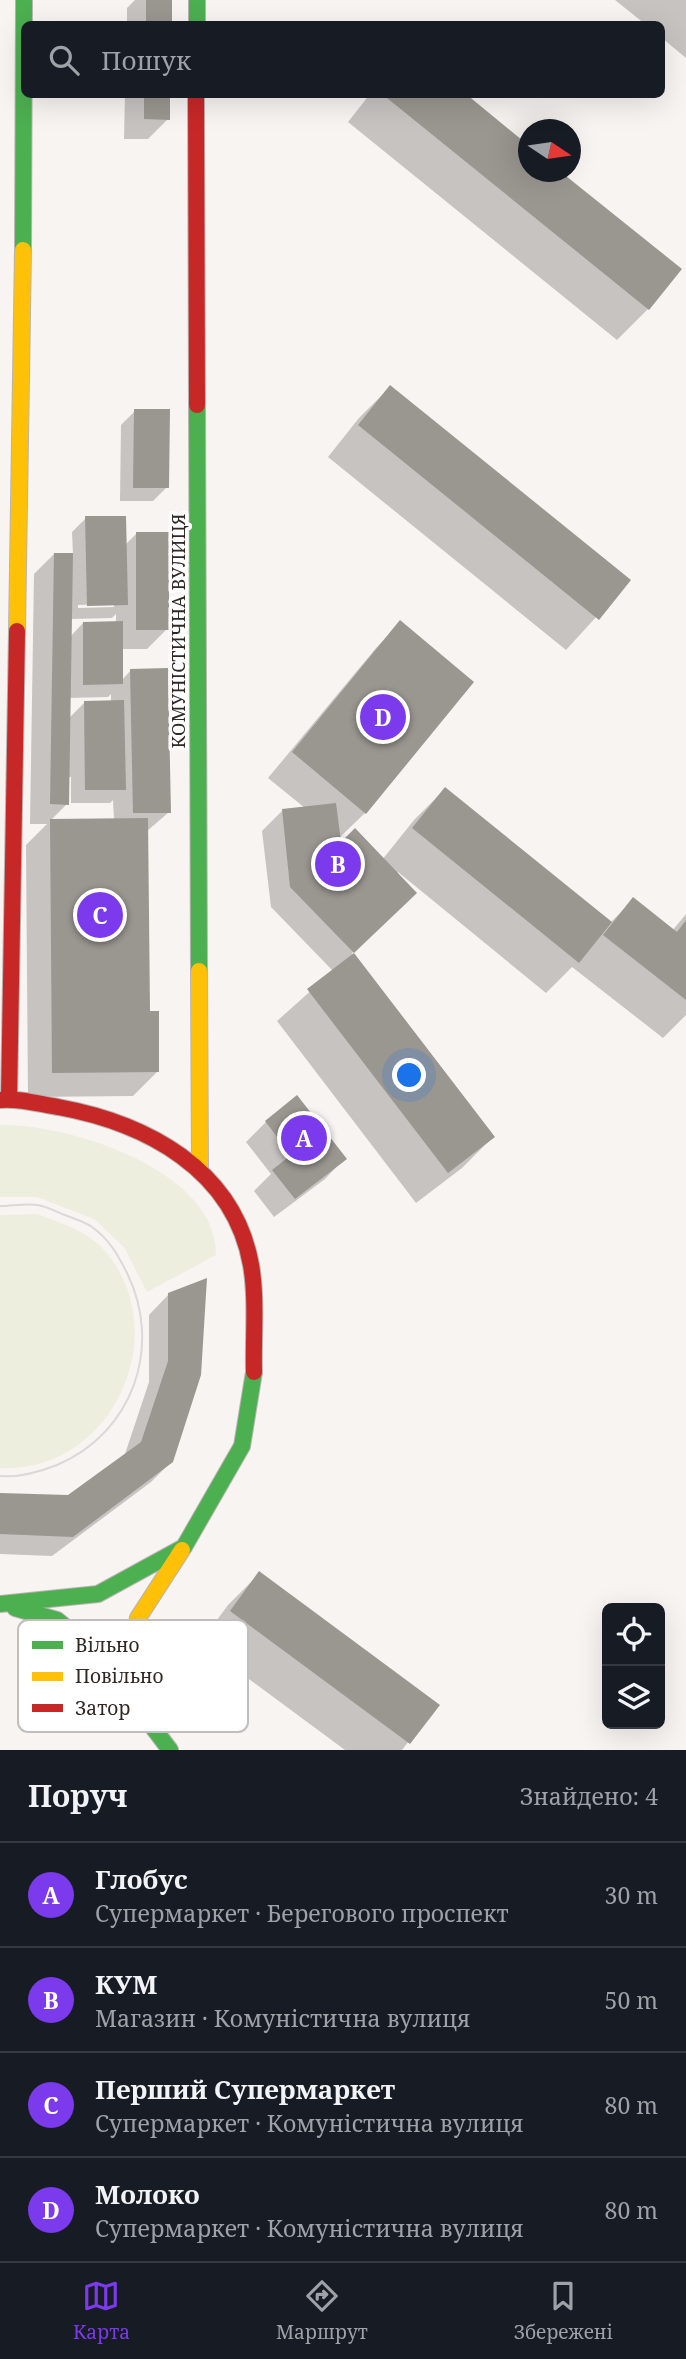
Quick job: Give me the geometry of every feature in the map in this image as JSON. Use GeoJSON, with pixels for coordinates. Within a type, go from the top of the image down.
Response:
{"type":"FeatureCollection","features":[{"type":"Feature","properties":{"kind":"street"},"geometry":{"type":"LineString","coordinates":[[24,0],[24,21]]}},
{"type":"Feature","properties":{"kind":"street"},"geometry":{"type":"LineString","coordinates":[[197,0],[197,21]]}},
{"type":"Feature","properties":{"kind":"street"},"geometry":{"type":"LineString","coordinates":[[23,98],[22,388],[5,1100],[96,1114],[144,1133],[200,1168],[231,1208],[251,1265],[254,1372],[242,1446],[184,1547],[138,1620]]}},
{"type":"Feature","properties":{"kind":"street","name":"КОМУНІСТИЧНА ВУЛИЦЯ"},"geometry":{"type":"LineString","coordinates":[[196,98],[200,1168]]}},
{"type":"Feature","properties":{"kind":"street"},"geometry":{"type":"LineString","coordinates":[[0,1604],[98,1594],[184,1547]]}},
{"type":"Feature","properties":{"kind":"street"},"geometry":{"type":"LineString","coordinates":[[0,1604],[57,1620]]}},
{"type":"Feature","properties":{"kind":"street"},"geometry":{"type":"LineString","coordinates":[[155,1732],[170,1750]]}},
{"type":"Feature","properties":{"kind":"green space"},"geometry":{"type":"Polygon","coordinates":[[[0,1125],[63,1133],[99,1143],[135,1158],[167,1176],[193,1199],[210,1225],[216,1255],[147,1292],[124,1247],[94,1219],[37,1197],[0,1197],[0,1125]]]}},
{"type":"Feature","properties":{"kind":"green space"},"geometry":{"type":"Polygon","coordinates":[[[37,1214],[86,1235],[110,1257],[128,1291],[135,1327],[131,1363],[119,1397],[99,1426],[72,1450],[38,1464],[0,1468],[0,1215],[37,1214]]]}},
{"type":"Feature","properties":{"kind":"building"},"geometry":{"type":"Polygon","coordinates":[[[146,0],[172,0],[172,21],[146,21],[146,0]]]}},
{"type":"Feature","properties":{"kind":"building"},"geometry":{"type":"Polygon","coordinates":[[[144,98],[170,98],[170,120],[144,119],[144,98]]]}},
{"type":"Feature","properties":{"kind":"building"},"geometry":{"type":"Polygon","coordinates":[[[387,98],[471,98],[518,137],[518,182],[573,182],[682,269],[649,310],[387,98]]]}},
{"type":"Feature","properties":{"kind":"building"},"geometry":{"type":"Polygon","coordinates":[[[390,385],[631,580],[599,620],[358,425],[390,385]]]}},
{"type":"Feature","properties":{"kind":"building"},"geometry":{"type":"Polygon","coordinates":[[[134,409],[170,409],[169,488],[133,488],[134,409]]]}},
{"type":"Feature","properties":{"kind":"building"},"geometry":{"type":"Polygon","coordinates":[[[85,516],[126,516],[128,605],[87,606],[85,516]]]}},
{"type":"Feature","properties":{"kind":"building"},"geometry":{"type":"Polygon","coordinates":[[[136,532],[169,532],[169,630],[136,630],[136,532]]]}},
{"type":"Feature","properties":{"kind":"building"},"geometry":{"type":"Polygon","coordinates":[[[54,553],[73,553],[69,805],[50,804],[54,553]]]}},
{"type":"Feature","properties":{"kind":"building"},"geometry":{"type":"Polygon","coordinates":[[[400,620],[474,682],[366,814],[292,752],[400,620]]]}},
{"type":"Feature","properties":{"kind":"building"},"geometry":{"type":"Polygon","coordinates":[[[123,621],[123,684],[83,685],[83,622],[123,621]]]}},
{"type":"Feature","properties":{"kind":"building"},"geometry":{"type":"Polygon","coordinates":[[[168,668],[171,813],[133,813],[130,669],[168,668]]]}},
{"type":"Feature","properties":{"kind":"building"},"geometry":{"type":"Polygon","coordinates":[[[124,700],[126,790],[85,790],[84,701],[124,700]]]}},
{"type":"Feature","properties":{"kind":"building"},"geometry":{"type":"Polygon","coordinates":[[[445,787],[612,922],[579,963],[412,828],[445,787]]]}},
{"type":"Feature","properties":{"kind":"building"},"geometry":{"type":"Polygon","coordinates":[[[336,803],[341,842],[355,828],[417,893],[354,953],[290,887],[282,809],[336,803]]]}},
{"type":"Feature","properties":{"kind":"building"},"geometry":{"type":"Polygon","coordinates":[[[148,818],[150,1011],[159,1011],[159,1072],[52,1073],[50,819],[148,818]]]}},
{"type":"Feature","properties":{"kind":"building"},"geometry":{"type":"Polygon","coordinates":[[[633,897],[677,932],[686,920],[686,1000],[603,935],[633,897]]]}},
{"type":"Feature","properties":{"kind":"building"},"geometry":{"type":"Polygon","coordinates":[[[354,953],[495,1137],[448,1173],[307,989],[354,953]]]}},
{"type":"Feature","properties":{"kind":"building"},"geometry":{"type":"Polygon","coordinates":[[[297,1095],[347,1159],[295,1199],[272,1170],[291,1155],[265,1121],[297,1095]]]}},
{"type":"Feature","properties":{"kind":"building"},"geometry":{"type":"Polygon","coordinates":[[[207,1278],[201,1375],[173,1462],[73,1537],[0,1534],[0,1493],[68,1495],[141,1442],[168,1361],[168,1293],[207,1278]]]}},
{"type":"Feature","properties":{"kind":"building"},"geometry":{"type":"Polygon","coordinates":[[[259,1571],[440,1705],[410,1744],[248,1624],[248,1620],[242,1620],[230,1611],[259,1571]]]}},
{"type":"Feature","properties":{"kind":"tram line"},"geometry":{"type":"LineString","coordinates":[[0,1206],[44,1206],[85,1223],[98,1232],[113,1248],[127,1273],[137,1301],[142,1329],[141,1357],[134,1384],[122,1409],[105,1432],[83,1451],[57,1465],[29,1474],[0,1476]]}},
{"type":"Feature","properties":{"kind":"traffic: fast"},"geometry":{"type":"LineString","coordinates":[[24,0],[24,21]]}},
{"type":"Feature","properties":{"kind":"traffic: fast"},"geometry":{"type":"LineString","coordinates":[[197,0],[197,21]]}},
{"type":"Feature","properties":{"kind":"traffic: fast"},"geometry":{"type":"LineString","coordinates":[[23,250],[24,98]]}},
{"type":"Feature","properties":{"kind":"traffic: fast"},"geometry":{"type":"LineString","coordinates":[[197,405],[199,971]]}},
{"type":"Feature","properties":{"kind":"traffic: fast"},"geometry":{"type":"LineString","coordinates":[[0,1604],[98,1594],[184,1547],[242,1446],[254,1372]]}},
{"type":"Feature","properties":{"kind":"traffic: fast"},"geometry":{"type":"LineString","coordinates":[[15,1608],[57,1620]]}},
{"type":"Feature","properties":{"kind":"traffic: fast"},"geometry":{"type":"LineString","coordinates":[[156,1732],[170,1750]]}},
{"type":"Feature","properties":{"kind":"traffic: slow"},"geometry":{"type":"LineString","coordinates":[[17,631],[23,250]]}},
{"type":"Feature","properties":{"kind":"traffic: slow"},"geometry":{"type":"LineString","coordinates":[[199,971],[200,1168]]}},
{"type":"Feature","properties":{"kind":"traffic: slow"},"geometry":{"type":"LineString","coordinates":[[138,1620],[182,1550]]}},
{"type":"Feature","properties":{"kind":"traffic: jam"},"geometry":{"type":"LineString","coordinates":[[196,98],[197,405]]}},
{"type":"Feature","properties":{"kind":"traffic: jam"},"geometry":{"type":"LineString","coordinates":[[9,1099],[17,631]]}},
{"type":"Feature","properties":{"kind":"traffic: jam"},"geometry":{"type":"LineString","coordinates":[[0,1100],[58,1107],[123,1125],[181,1156],[206,1177],[226,1202],[241,1231],[251,1265],[254,1372]]}},
{"type":"Feature","properties":{"kind":"place","name":"Молоко"},"geometry":{"type":"Point","coordinates":[383,717]}},
{"type":"Feature","properties":{"kind":"place","name":"КУМ"},"geometry":{"type":"Point","coordinates":[338,864]}},
{"type":"Feature","properties":{"kind":"place","name":"Перший Супермаркет"},"geometry":{"type":"Point","coordinates":[100,915]}},
{"type":"Feature","properties":{"kind":"place","name":"Глобус"},"geometry":{"type":"Point","coordinates":[304,1138]}}]}
